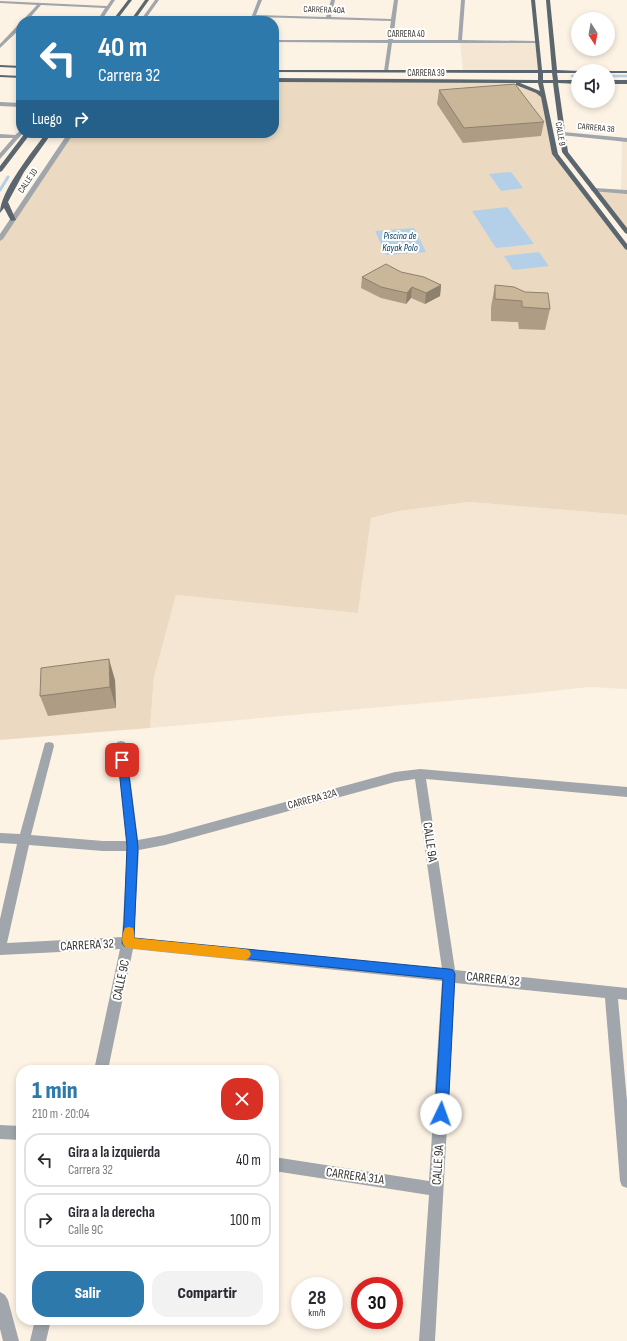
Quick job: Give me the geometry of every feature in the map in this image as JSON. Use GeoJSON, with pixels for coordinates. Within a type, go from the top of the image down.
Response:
{"type":"FeatureCollection","features":[{"type":"Feature","properties":{"kind":"main road"},"geometry":{"type":"LineString","coordinates":[[118,16],[130,0]]}},
{"type":"Feature","properties":{"kind":"main road"},"geometry":{"type":"LineString","coordinates":[[136,16],[147,0]]}},
{"type":"Feature","properties":{"kind":"main road","name":"CALLE 9"},"geometry":{"type":"LineString","coordinates":[[532,0],[538,42],[541,81],[556,156],[627,247]]}},
{"type":"Feature","properties":{"kind":"main road","name":"CALLE 9"},"geometry":{"type":"LineString","coordinates":[[548,0],[556,82],[567,156],[627,232]]}},
{"type":"Feature","properties":{"kind":"main road"},"geometry":{"type":"LineString","coordinates":[[0,66],[16,67]]}},
{"type":"Feature","properties":{"kind":"main road","name":"CARRERA 39"},"geometry":{"type":"LineString","coordinates":[[279,71],[571,72]]}},
{"type":"Feature","properties":{"kind":"main road"},"geometry":{"type":"LineString","coordinates":[[290,80],[326,71]]}},
{"type":"Feature","properties":{"kind":"main road"},"geometry":{"type":"LineString","coordinates":[[615,72],[627,72]]}},
{"type":"Feature","properties":{"kind":"main road"},"geometry":{"type":"LineString","coordinates":[[0,76],[16,77]]}},
{"type":"Feature","properties":{"kind":"main road","name":"CARRERA 39"},"geometry":{"type":"LineString","coordinates":[[279,80],[571,82]]}},
{"type":"Feature","properties":{"kind":"main road"},"geometry":{"type":"LineString","coordinates":[[504,81],[528,87],[544,97]]}},
{"type":"Feature","properties":{"kind":"main road"},"geometry":{"type":"LineString","coordinates":[[615,82],[627,82]]}},
{"type":"Feature","properties":{"kind":"main road"},"geometry":{"type":"LineString","coordinates":[[0,170],[24,138]]}},
{"type":"Feature","properties":{"kind":"main road","name":"CALLE 10"},"geometry":{"type":"LineString","coordinates":[[0,211],[21,172],[45,138]]}},
{"type":"Feature","properties":{"kind":"main road"},"geometry":{"type":"LineString","coordinates":[[5,203],[12,220]]}},
{"type":"Feature","properties":{"kind":"street"},"geometry":{"type":"LineString","coordinates":[[102,16],[113,0]]}},
{"type":"Feature","properties":{"kind":"street"},"geometry":{"type":"LineString","coordinates":[[146,16],[157,0]]}},
{"type":"Feature","properties":{"kind":"street"},"geometry":{"type":"LineString","coordinates":[[254,16],[260,0]]}},
{"type":"Feature","properties":{"kind":"street"},"geometry":{"type":"LineString","coordinates":[[328,18],[333,0]]}},
{"type":"Feature","properties":{"kind":"street"},"geometry":{"type":"LineString","coordinates":[[386,71],[396,0]]}},
{"type":"Feature","properties":{"kind":"street"},"geometry":{"type":"LineString","coordinates":[[460,42],[463,0]]}},
{"type":"Feature","properties":{"kind":"street"},"geometry":{"type":"LineString","coordinates":[[0,2],[108,7]]}},
{"type":"Feature","properties":{"kind":"street"},"geometry":{"type":"LineString","coordinates":[[29,16],[40,4]]}},
{"type":"Feature","properties":{"kind":"street","name":"CARRERA 40A"},"geometry":{"type":"LineString","coordinates":[[279,18],[393,20]]}},
{"type":"Feature","properties":{"kind":"street"},"geometry":{"type":"LineString","coordinates":[[0,47],[16,30]]}},
{"type":"Feature","properties":{"kind":"street","name":"CARRERA 40"},"geometry":{"type":"LineString","coordinates":[[279,41],[538,42]]}},
{"type":"Feature","properties":{"kind":"street"},"geometry":{"type":"LineString","coordinates":[[0,104],[16,105]]}},
{"type":"Feature","properties":{"kind":"street"},"geometry":{"type":"LineString","coordinates":[[0,136],[16,134]]}},
{"type":"Feature","properties":{"kind":"street","name":"CARRERA 38"},"geometry":{"type":"LineString","coordinates":[[563,134],[627,140]]}},
{"type":"Feature","properties":{"kind":"street"},"geometry":{"type":"LineString","coordinates":[[0,157],[16,138]]}},
{"type":"Feature","properties":{"kind":"street","name":"CALLE 10"},"geometry":{"type":"LineString","coordinates":[[0,239],[68,138]]}},
{"type":"Feature","properties":{"kind":"street"},"geometry":{"type":"LineString","coordinates":[[594,190],[627,192]]}},
{"type":"Feature","properties":{"kind":"street"},"geometry":{"type":"LineString","coordinates":[[0,946],[24,840],[49,746]]}},
{"type":"Feature","properties":{"kind":"street","name":"CALLE 9C"},"geometry":{"type":"LineString","coordinates":[[102,1065],[125,961],[130,924],[133,846],[121,746]]}},
{"type":"Feature","properties":{"kind":"street","name":"CARRERA 32A"},"geometry":{"type":"LineString","coordinates":[[0,838],[103,846],[133,846],[165,840],[395,777],[420,774],[627,792]]}},
{"type":"Feature","properties":{"kind":"street","name":"CALLE 9A"},"geometry":{"type":"LineString","coordinates":[[420,774],[449,974],[427,1341]]}},
{"type":"Feature","properties":{"kind":"street","name":"CARRERA 32"},"geometry":{"type":"LineString","coordinates":[[0,949],[128,943],[449,974],[627,994]]}},
{"type":"Feature","properties":{"kind":"street"},"geometry":{"type":"LineString","coordinates":[[611,992],[627,1181]]}},
{"type":"Feature","properties":{"kind":"street"},"geometry":{"type":"LineString","coordinates":[[0,1132],[16,1134]]}},
{"type":"Feature","properties":{"kind":"street","name":"CARRERA 31A"},"geometry":{"type":"LineString","coordinates":[[279,1165],[437,1188]]}},
{"type":"Feature","properties":{"kind":"street"},"geometry":{"type":"LineString","coordinates":[[0,1300],[11,1341]]}},
{"type":"Feature","properties":{"kind":"street"},"geometry":{"type":"LineString","coordinates":[[38,1341],[42,1325]]}},
{"type":"Feature","properties":{"kind":"shaded area"},"geometry":{"type":"Polygon","coordinates":[[[460,42],[538,42],[541,72],[463,71],[460,42]]]}},
{"type":"Feature","properties":{"kind":"shaded area"},"geometry":{"type":"Polygon","coordinates":[[[279,80],[504,81],[528,87],[544,97],[553,150],[627,248],[627,515],[469,502],[399,511],[371,518],[358,613],[176,595],[154,677],[150,728],[0,740],[0,239],[68,138],[279,138],[279,80]]]}},
{"type":"Feature","properties":{"kind":"shaded area"},"geometry":{"type":"Polygon","coordinates":[[[622,139],[627,140],[627,192],[621,192],[622,139]]]}},
{"type":"Feature","properties":{"kind":"shaded area"},"geometry":{"type":"Polygon","coordinates":[[[594,190],[627,192],[627,232],[594,190]]]}},
{"type":"Feature","properties":{"kind":"shaded area"},"geometry":{"type":"Polygon","coordinates":[[[469,502],[627,515],[627,689],[589,687],[150,728],[154,677],[176,595],[358,613],[371,518],[399,511],[469,502]]]}},
{"type":"Feature","properties":{"kind":"water"},"geometry":{"type":"Polygon","coordinates":[[[511,172],[523,188],[501,191],[489,174],[511,172]]]}},
{"type":"Feature","properties":{"kind":"water"},"geometry":{"type":"Polygon","coordinates":[[[507,207],[534,244],[496,248],[472,211],[507,207]]]}},
{"type":"Feature","properties":{"kind":"water","name":"Piscina de Kayak Polo"},"geometry":{"type":"Polygon","coordinates":[[[414,228],[426,252],[386,255],[375,231],[414,228]]]}},
{"type":"Feature","properties":{"kind":"water"},"geometry":{"type":"Polygon","coordinates":[[[539,252],[549,266],[513,270],[504,256],[539,252]]]}},
{"type":"Feature","properties":{"kind":"building"},"geometry":{"type":"Polygon","coordinates":[[[515,84],[544,122],[464,128],[439,90],[515,84]]]}},
{"type":"Feature","properties":{"kind":"building"},"geometry":{"type":"Polygon","coordinates":[[[386,264],[401,272],[424,277],[441,285],[426,293],[412,287],[407,293],[381,287],[362,277],[386,264]]]}},
{"type":"Feature","properties":{"kind":"building"},"geometry":{"type":"Polygon","coordinates":[[[495,285],[514,287],[525,292],[548,293],[550,309],[522,307],[522,301],[495,299],[495,285]]]}},
{"type":"Feature","properties":{"kind":"building"},"geometry":{"type":"Polygon","coordinates":[[[109,659],[110,687],[40,696],[41,668],[109,659]]]}},
{"type":"Feature","properties":{"kind":"waterway"},"geometry":{"type":"LineString","coordinates":[[615,76],[627,76]]}},
{"type":"Feature","properties":{"kind":"waterway"},"geometry":{"type":"LineString","coordinates":[[0,190],[8,177]]}},
{"type":"Feature","properties":{"kind":"slow traffic"},"geometry":{"type":"LineString","coordinates":[[129,932],[128,943],[245,954]]}},
{"type":"Feature","properties":{"kind":"route"},"geometry":{"type":"LineString","coordinates":[[122,760],[133,846],[128,943],[449,974],[441,1114]]}}]}
